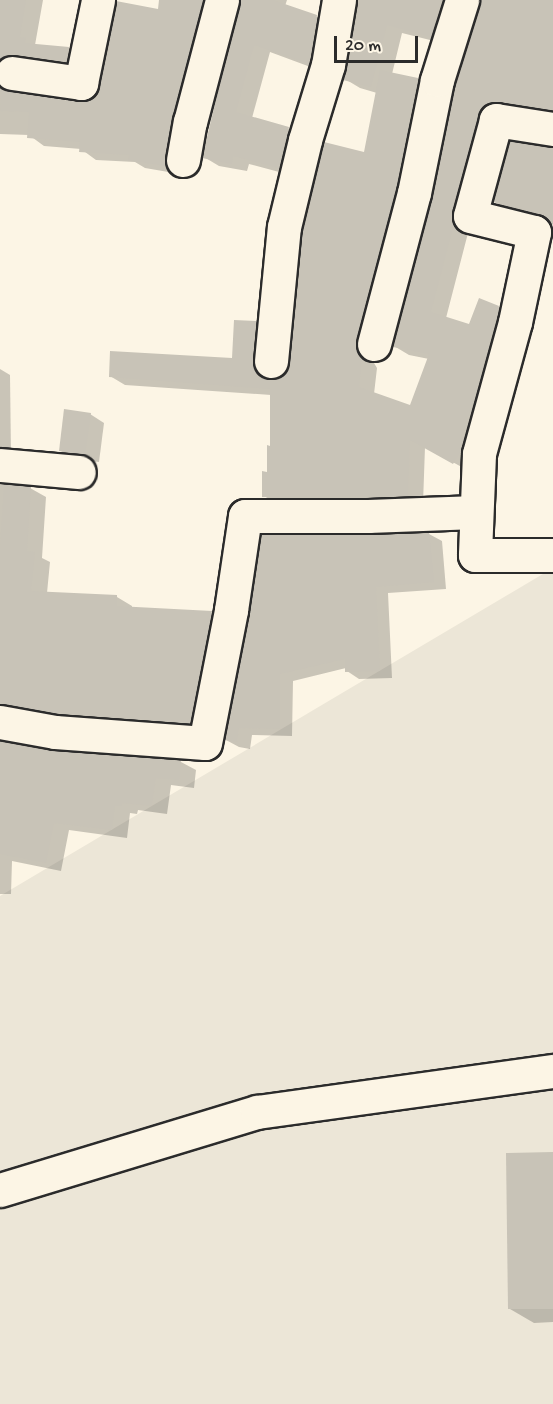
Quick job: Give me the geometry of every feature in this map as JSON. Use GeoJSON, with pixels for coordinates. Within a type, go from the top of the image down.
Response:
{"type":"FeatureCollection","features":[{"type":"Feature","properties":{"kind":"street"},"geometry":{"type":"LineString","coordinates":[[12,73],[81,83],[98,0]]}},
{"type":"Feature","properties":{"kind":"street"},"geometry":{"type":"LineString","coordinates":[[183,160],[190,122],[222,0]]}},
{"type":"Feature","properties":{"kind":"street"},"geometry":{"type":"LineString","coordinates":[[271,361],[284,227],[305,140],[328,65],[339,0]]}},
{"type":"Feature","properties":{"kind":"street"},"geometry":{"type":"LineString","coordinates":[[374,344],[414,193],[437,80],[462,0]]}},
{"type":"Feature","properties":{"kind":"street"},"geometry":{"type":"LineString","coordinates":[[553,129],[496,120],[470,216],[534,232],[515,322],[479,454],[475,555],[553,555]]}},
{"type":"Feature","properties":{"kind":"street"},"geometry":{"type":"LineString","coordinates":[[0,465],[79,472]]}},
{"type":"Feature","properties":{"kind":"street"},"geometry":{"type":"LineString","coordinates":[[0,722],[55,732],[205,743],[231,610],[245,516],[368,516],[476,512]]}},
{"type":"Feature","properties":{"kind":"street"},"geometry":{"type":"LineString","coordinates":[[0,1190],[257,1112],[553,1071]]}},
{"type":"Feature","properties":{"kind":"shaded area"},"geometry":{"type":"Polygon","coordinates":[[[553,568],[553,1404],[0,1404],[0,896],[553,568]]]}},
{"type":"Feature","properties":{"kind":"building"},"geometry":{"type":"Polygon","coordinates":[[[0,0],[26,0],[20,37],[26,38],[25,43],[69,47],[66,62],[15,54],[0,59],[0,0]]]}},
{"type":"Feature","properties":{"kind":"building"},"geometry":{"type":"Polygon","coordinates":[[[159,0],[203,0],[172,119],[165,166],[128,160],[129,155],[79,152],[80,142],[27,138],[29,112],[0,111],[1,88],[9,92],[78,102],[96,95],[116,1],[158,9],[159,0]]]}},
{"type":"Feature","properties":{"kind":"building"},"geometry":{"type":"Polygon","coordinates":[[[240,0],[273,0],[317,15],[309,64],[254,45],[236,112],[289,127],[279,168],[233,156],[232,164],[202,158],[240,0]]]}},
{"type":"Feature","properties":{"kind":"building"},"geometry":{"type":"Polygon","coordinates":[[[357,0],[442,0],[431,37],[387,25],[371,87],[343,80],[357,0]]]}},
{"type":"Feature","properties":{"kind":"building"},"geometry":{"type":"Polygon","coordinates":[[[480,0],[553,0],[553,110],[498,101],[483,107],[478,115],[452,211],[454,224],[431,312],[469,324],[479,298],[499,306],[473,404],[461,437],[464,438],[461,451],[453,464],[410,440],[408,496],[262,497],[262,471],[267,472],[267,445],[270,446],[270,389],[109,377],[110,351],[232,358],[234,320],[256,321],[252,359],[254,369],[260,376],[269,380],[278,378],[286,372],[290,363],[303,230],[324,142],[364,152],[380,70],[418,78],[396,189],[356,339],[356,348],[362,358],[359,387],[410,405],[429,354],[393,347],[432,197],[455,85],[480,0]]]}},
{"type":"Feature","properties":{"kind":"building"},"geometry":{"type":"Polygon","coordinates":[[[510,141],[553,147],[553,225],[539,214],[493,202],[510,141]]]}},
{"type":"Feature","properties":{"kind":"building"},"geometry":{"type":"Polygon","coordinates":[[[64,409],[91,413],[85,455],[59,451],[64,409]]]}},
{"type":"Feature","properties":{"kind":"building"},"geometry":{"type":"Polygon","coordinates":[[[4,484],[31,487],[27,551],[35,552],[31,591],[117,595],[117,606],[212,611],[190,723],[57,713],[0,704],[0,547],[4,484]]]}},
{"type":"Feature","properties":{"kind":"building"},"geometry":{"type":"Polygon","coordinates":[[[429,532],[434,582],[376,587],[380,671],[345,672],[345,659],[280,674],[280,729],[239,728],[237,742],[225,740],[249,614],[261,535],[429,532]]]}},
{"type":"Feature","properties":{"kind":"building"},"geometry":{"type":"Polygon","coordinates":[[[0,741],[54,751],[181,760],[179,780],[156,778],[152,806],[122,803],[122,806],[115,806],[112,830],[54,823],[46,863],[0,854],[0,741]]]}},
{"type":"Feature","properties":{"kind":"building"},"geometry":{"type":"Polygon","coordinates":[[[553,1152],[553,1309],[508,1309],[506,1153],[553,1152]]]}}]}
